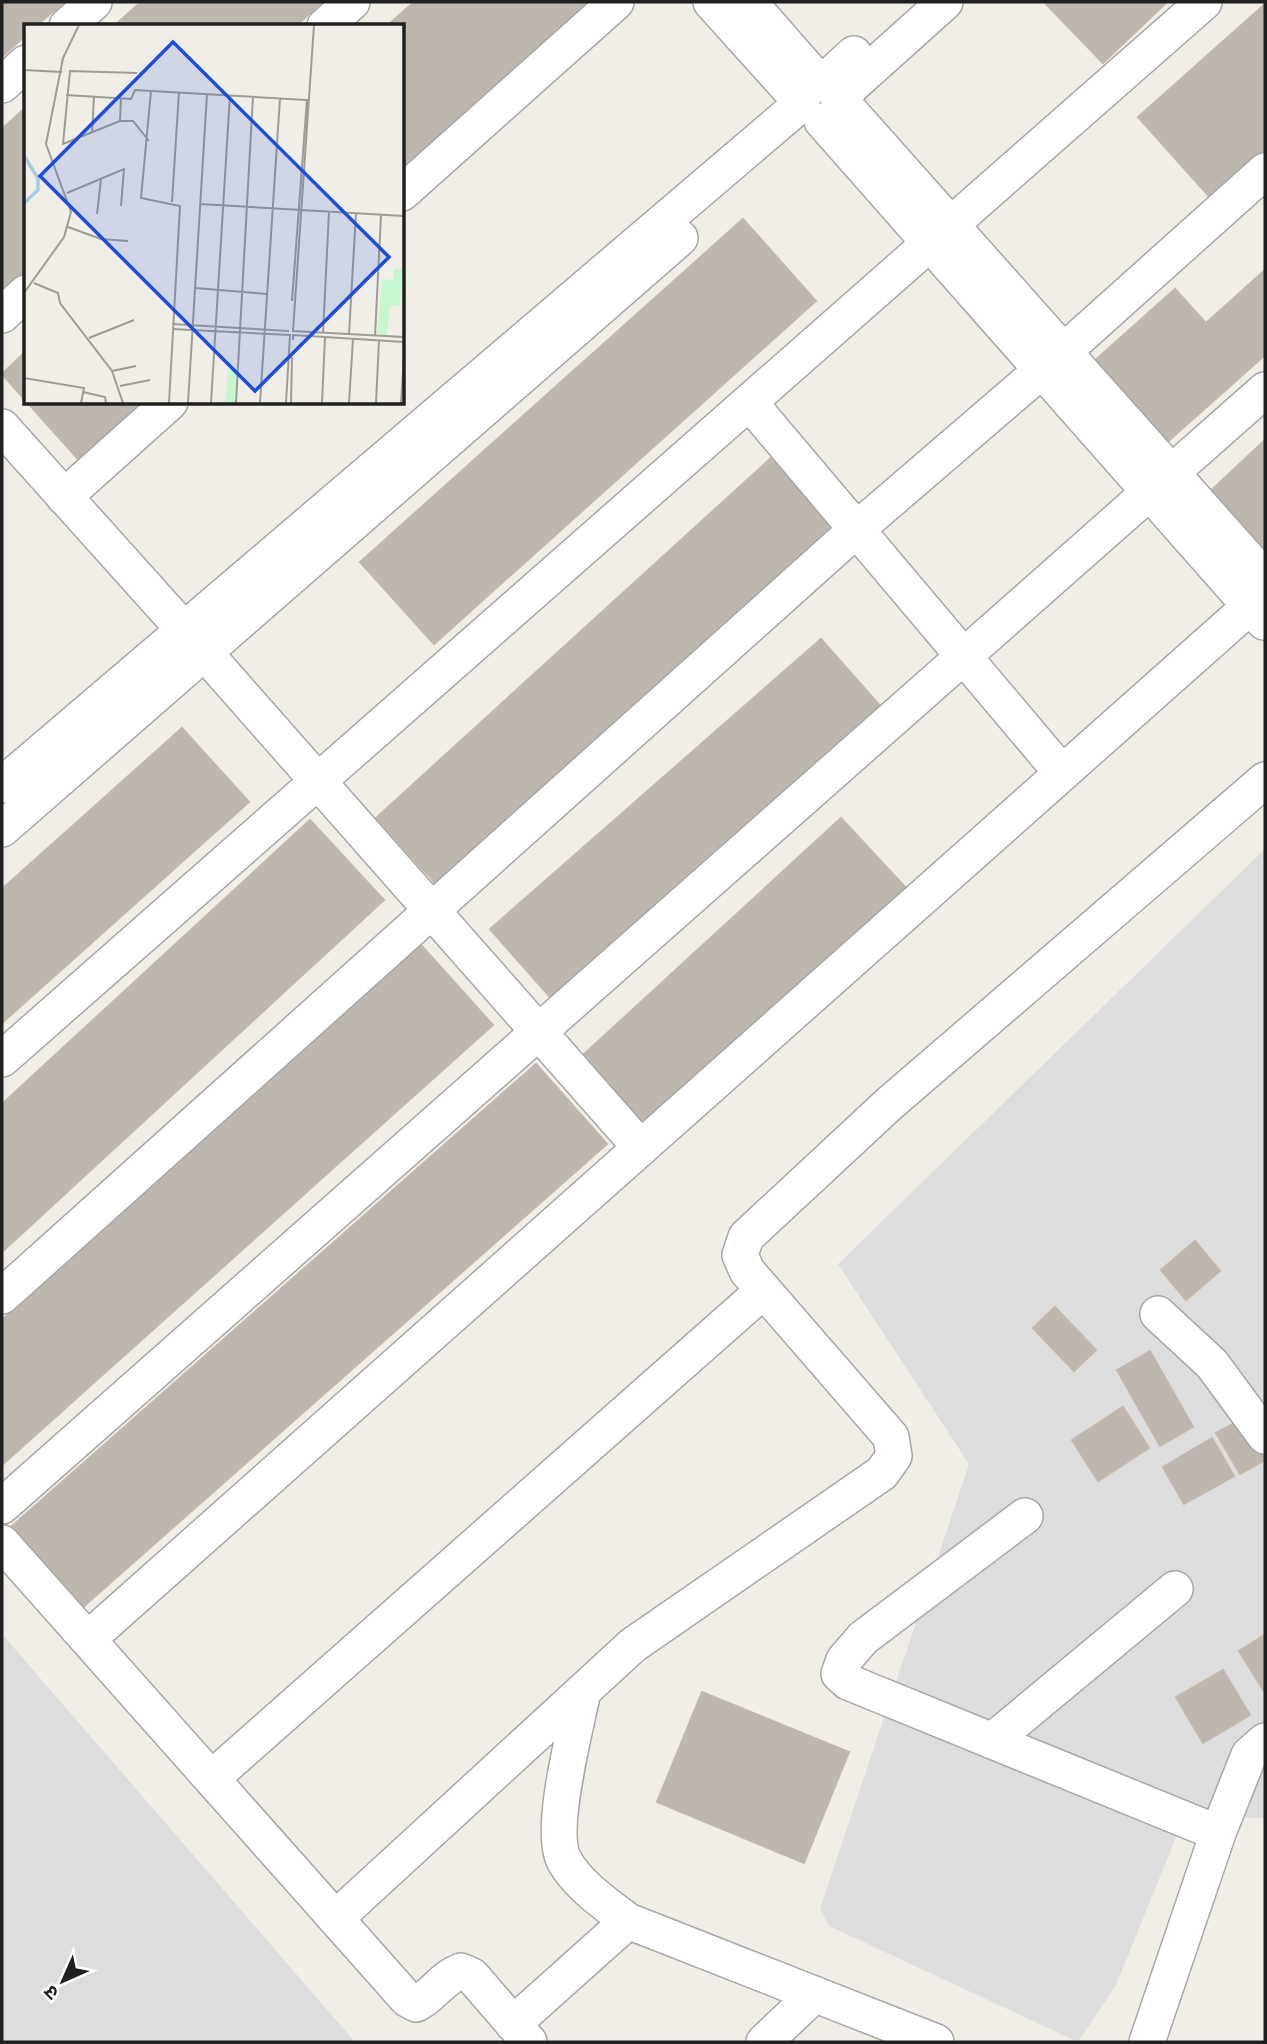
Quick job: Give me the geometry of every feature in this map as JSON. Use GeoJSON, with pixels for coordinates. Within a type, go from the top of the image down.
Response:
{"type":"FeatureCollection","features":[{"type":"Feature","properties":{"kind":"street"},"geometry":{"type":"LineString","coordinates":[[69,24],[94,2]]}},
{"type":"Feature","properties":{"kind":"street"},"geometry":{"type":"LineString","coordinates":[[327,24],[352,2]]}},
{"type":"Feature","properties":{"kind":"street"},"geometry":{"type":"LineString","coordinates":[[404,191],[616,2]]}},
{"type":"Feature","properties":{"kind":"street"},"geometry":{"type":"LineString","coordinates":[[88,1639],[1062,773],[1261,600],[939,235],[819,105],[711,2]]}},
{"type":"Feature","properties":{"kind":"street"},"geometry":{"type":"LineString","coordinates":[[749,2],[819,105]]}},
{"type":"Feature","properties":{"kind":"street"},"geometry":{"type":"LineString","coordinates":[[819,105],[910,2]]}},
{"type":"Feature","properties":{"kind":"street"},"geometry":{"type":"LineString","coordinates":[[2,785],[194,640],[819,105],[945,2]]}},
{"type":"Feature","properties":{"kind":"street"},"geometry":{"type":"LineString","coordinates":[[2,1059],[1204,2]]}},
{"type":"Feature","properties":{"kind":"street"},"geometry":{"type":"LineString","coordinates":[[2,85],[24,65]]}},
{"type":"Feature","properties":{"kind":"street"},"geometry":{"type":"LineString","coordinates":[[2,1296],[433,913],[857,529],[1052,361],[1265,171]]}},
{"type":"Feature","properties":{"kind":"street"},"geometry":{"type":"LineString","coordinates":[[2,315],[24,295]]}},
{"type":"Feature","properties":{"kind":"street"},"geometry":{"type":"LineString","coordinates":[[2,1506],[1265,390]]}},
{"type":"Feature","properties":{"kind":"street"},"geometry":{"type":"LineString","coordinates":[[749,402],[1062,773]]}},
{"type":"Feature","properties":{"kind":"street"},"geometry":{"type":"LineString","coordinates":[[64,497],[168,404]]}},
{"type":"Feature","properties":{"kind":"street"},"geometry":{"type":"LineString","coordinates":[[2,427],[194,640],[641,1148]]}},
{"type":"Feature","properties":{"kind":"street"},"geometry":{"type":"LineString","coordinates":[[2,829],[194,640]]}},
{"type":"Feature","properties":{"kind":"street"},"geometry":{"type":"LineString","coordinates":[[336,1918],[633,1645],[882,1473],[894,1456],[891,1437],[747,1271],[740,1255],[746,1237],[889,1104],[1265,780]]}},
{"type":"Feature","properties":{"kind":"street"},"geometry":{"type":"LineString","coordinates":[[212,1778],[763,1291]]}},
{"type":"Feature","properties":{"kind":"street"},"geometry":{"type":"LineString","coordinates":[[1158,1314],[1212,1364],[1265,1436]]}},
{"type":"Feature","properties":{"kind":"street"},"geometry":{"type":"LineString","coordinates":[[1025,1516],[863,1638],[844,1660],[839,1674],[848,1682],[1219,1832]]}},
{"type":"Feature","properties":{"kind":"street"},"geometry":{"type":"LineString","coordinates":[[2,1543],[407,1999],[416,2004],[449,1976],[461,1971],[471,1976],[521,2033],[628,1921]]}},
{"type":"Feature","properties":{"kind":"street"},"geometry":{"type":"LineString","coordinates":[[992,1741],[1175,1589]]}},
{"type":"Feature","properties":{"kind":"street"},"geometry":{"type":"LineString","coordinates":[[583,1691],[559,1808],[563,1860],[590,1892],[628,1921],[936,2042]]}},
{"type":"Feature","properties":{"kind":"street"},"geometry":{"type":"LineString","coordinates":[[1147,2042],[1219,1832],[1249,1755],[1265,1741]]}},
{"type":"Feature","properties":{"kind":"street"},"geometry":{"type":"LineString","coordinates":[[764,2042],[815,1994]]}},
{"type":"Feature","properties":{"kind":"shaded area"},"geometry":{"type":"Polygon","coordinates":[[[1265,849],[1265,1818],[1185,1815],[1116,1985],[1078,2042],[829,1926],[820,1909],[969,1464],[838,1264],[1265,849]]]}},
{"type":"Feature","properties":{"kind":"shaded area"},"geometry":{"type":"Polygon","coordinates":[[[2,1634],[355,2042],[2,2042],[2,1634]]]}},
{"type":"Feature","properties":{"kind":"building"},"geometry":{"type":"Polygon","coordinates":[[[2,2],[64,2],[38,24],[24,24],[24,37],[2,57],[2,2]]]}},
{"type":"Feature","properties":{"kind":"building"},"geometry":{"type":"Polygon","coordinates":[[[141,2],[322,2],[298,24],[116,24],[141,2]]]}},
{"type":"Feature","properties":{"kind":"building"},"geometry":{"type":"Polygon","coordinates":[[[414,2],[602,2],[404,179],[404,24],[389,24],[414,2]]]}},
{"type":"Feature","properties":{"kind":"building"},"geometry":{"type":"Polygon","coordinates":[[[1044,2],[1167,2],[1103,63],[1044,2]]]}},
{"type":"Feature","properties":{"kind":"building"},"geometry":{"type":"Polygon","coordinates":[[[1265,4],[1265,158],[1215,203],[1138,117],[1265,4]]]}},
{"type":"Feature","properties":{"kind":"building"},"geometry":{"type":"Polygon","coordinates":[[[24,109],[24,276],[2,296],[2,129],[24,109]]]}},
{"type":"Feature","properties":{"kind":"building"},"geometry":{"type":"Polygon","coordinates":[[[743,219],[816,301],[434,644],[360,562],[743,219]]]}},
{"type":"Feature","properties":{"kind":"building"},"geometry":{"type":"Polygon","coordinates":[[[1265,270],[1265,355],[1165,444],[1092,363],[1175,289],[1206,323],[1265,270]]]}},
{"type":"Feature","properties":{"kind":"building"},"geometry":{"type":"Polygon","coordinates":[[[24,353],[24,399],[2,374],[24,353]]]}},
{"type":"Feature","properties":{"kind":"building"},"geometry":{"type":"Polygon","coordinates":[[[29,404],[154,404],[85,467],[29,404]]]}},
{"type":"Feature","properties":{"kind":"building"},"geometry":{"type":"Polygon","coordinates":[[[1265,440],[1265,564],[1204,497],[1265,440]]]}},
{"type":"Feature","properties":{"kind":"building"},"geometry":{"type":"Polygon","coordinates":[[[782,448],[854,527],[448,897],[376,818],[782,448]]]}},
{"type":"Feature","properties":{"kind":"building"},"geometry":{"type":"Polygon","coordinates":[[[821,639],[881,707],[550,997],[490,929],[821,639]]]}},
{"type":"Feature","properties":{"kind":"building"},"geometry":{"type":"Polygon","coordinates":[[[182,728],[249,802],[2,1023],[2,889],[182,728]]]}},
{"type":"Feature","properties":{"kind":"building"},"geometry":{"type":"Polygon","coordinates":[[[841,818],[907,889],[647,1127],[582,1056],[841,818]]]}},
{"type":"Feature","properties":{"kind":"building"},"geometry":{"type":"Polygon","coordinates":[[[310,820],[384,900],[2,1252],[2,1104],[310,820]]]}},
{"type":"Feature","properties":{"kind":"building"},"geometry":{"type":"Polygon","coordinates":[[[420,944],[493,1025],[2,1465],[2,1320],[420,944]]]}},
{"type":"Feature","properties":{"kind":"building"},"geometry":{"type":"Polygon","coordinates":[[[536,1064],[607,1144],[83,1607],[12,1526],[536,1064]]]}},
{"type":"Feature","properties":{"kind":"building"},"geometry":{"type":"Polygon","coordinates":[[[1195,1241],[1220,1271],[1186,1300],[1161,1270],[1195,1241]]]}},
{"type":"Feature","properties":{"kind":"building"},"geometry":{"type":"Polygon","coordinates":[[[1055,1307],[1096,1350],[1074,1371],[1033,1328],[1055,1307]]]}},
{"type":"Feature","properties":{"kind":"building"},"geometry":{"type":"Polygon","coordinates":[[[1150,1351],[1193,1427],[1160,1446],[1117,1370],[1150,1351]]]}},
{"type":"Feature","properties":{"kind":"building"},"geometry":{"type":"Polygon","coordinates":[[[1123,1407],[1149,1448],[1098,1481],[1072,1440],[1123,1407]]]}},
{"type":"Feature","properties":{"kind":"building"},"geometry":{"type":"Polygon","coordinates":[[[1242,1419],[1265,1460],[1240,1474],[1216,1433],[1242,1419]]]}},
{"type":"Feature","properties":{"kind":"building"},"geometry":{"type":"Polygon","coordinates":[[[1212,1438],[1234,1476],[1184,1504],[1163,1467],[1212,1438]]]}},
{"type":"Feature","properties":{"kind":"building"},"geometry":{"type":"Polygon","coordinates":[[[1263,1636],[1265,1640],[1265,1693],[1239,1651],[1263,1636]]]}},
{"type":"Feature","properties":{"kind":"building"},"geometry":{"type":"Polygon","coordinates":[[[1223,1670],[1250,1715],[1203,1743],[1176,1697],[1223,1670]]]}},
{"type":"Feature","properties":{"kind":"building"},"geometry":{"type":"Polygon","coordinates":[[[702,1692],[849,1752],[804,1863],[657,1802],[702,1692]]]}}]}
